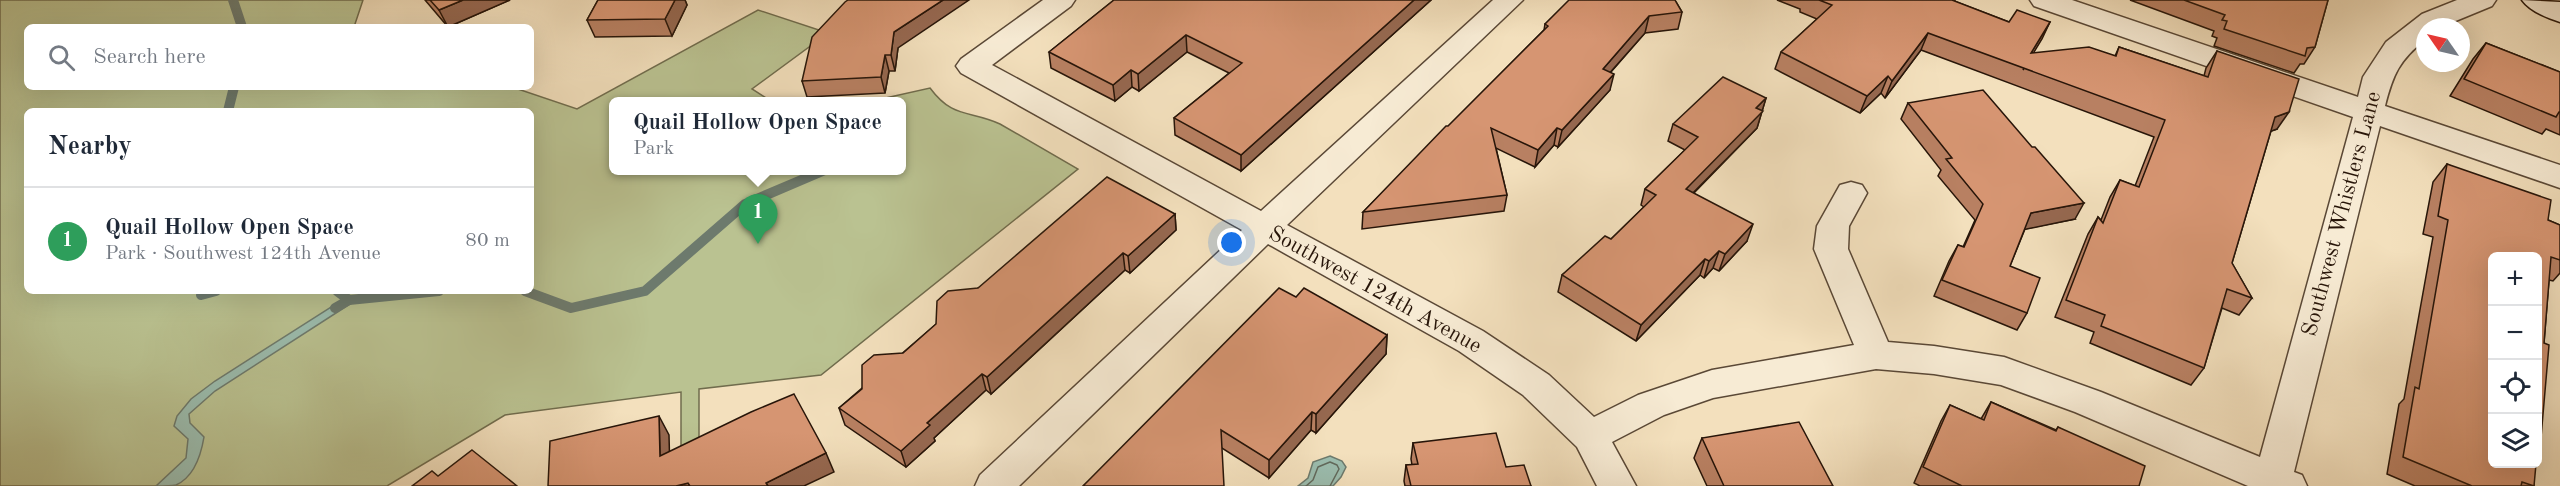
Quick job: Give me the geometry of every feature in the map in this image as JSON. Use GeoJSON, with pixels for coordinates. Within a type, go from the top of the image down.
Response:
{"type":"FeatureCollection","features":[{"type":"Feature","properties":{"kind":"street","name":"Southwest 124th Avenue"},"geometry":{"type":"LineString","coordinates":[[1061,0],[970,66],[1471,341],[1536,385],[1590,436],[1617,486]]}},
{"type":"Feature","properties":{"kind":"street"},"geometry":{"type":"LineString","coordinates":[[994,486],[1264,228],[1509,0]]}},
{"type":"Feature","properties":{"kind":"street"},"geometry":{"type":"LineString","coordinates":[[2044,0],[2560,177]]}},
{"type":"Feature","properties":{"kind":"street","name":"Southwest Whistlers Lane"},"geometry":{"type":"LineString","coordinates":[[2280,483],[2378,77],[2396,48],[2432,20],[2482,0]]}},
{"type":"Feature","properties":{"kind":"street"},"geometry":{"type":"LineString","coordinates":[[2536,0],[2560,13]]}},
{"type":"Feature","properties":{"kind":"street"},"geometry":{"type":"LineString","coordinates":[[1851,193],[1833,226],[1831,249],[1876,355]]}},
{"type":"Feature","properties":{"kind":"street"},"geometry":{"type":"LineString","coordinates":[[1590,436],[1651,405],[1712,384],[1876,355],[1934,360],[2004,371],[2088,402],[2280,483]]}},
{"type":"Feature","properties":{"kind":"green space"},"geometry":{"type":"Polygon","coordinates":[[[0,0],[363,0],[355,24],[24,24],[24,90],[521,90],[577,109],[758,10],[828,33],[752,89],[765,97],[609,97],[609,175],[906,175],[906,97],[890,97],[930,88],[946,105],[1000,124],[1078,169],[821,375],[699,389],[699,486],[681,486],[681,392],[505,415],[387,486],[0,486],[0,0]]]}},
{"type":"Feature","properties":{"kind":"water"},"geometry":{"type":"Polygon","coordinates":[[[342,300],[350,304],[215,391],[189,414],[190,423],[204,437],[196,465],[188,477],[176,485],[156,486],[186,458],[188,439],[174,426],[177,416],[191,399],[215,381],[342,300]]]}},
{"type":"Feature","properties":{"kind":"water"},"geometry":{"type":"Polygon","coordinates":[[[1330,456],[1342,461],[1346,467],[1333,486],[1298,486],[1308,478],[1313,462],[1330,456]]]}},
{"type":"Feature","properties":{"kind":"building"},"geometry":{"type":"Polygon","coordinates":[[[430,0],[463,0],[439,10],[430,0]]]}},
{"type":"Feature","properties":{"kind":"building"},"geometry":{"type":"Polygon","coordinates":[[[598,0],[675,0],[665,19],[587,20],[598,0]]]}},
{"type":"Feature","properties":{"kind":"building"},"geometry":{"type":"Polygon","coordinates":[[[848,0],[943,0],[894,32],[891,55],[885,55],[881,77],[802,81],[812,37],[848,0]]]}},
{"type":"Feature","properties":{"kind":"building"},"geometry":{"type":"Polygon","coordinates":[[[1114,0],[1414,0],[1241,155],[1174,118],[1242,63],[1186,35],[1138,74],[1131,70],[1113,85],[1049,52],[1114,0]]]}},
{"type":"Feature","properties":{"kind":"building"},"geometry":{"type":"Polygon","coordinates":[[[1569,0],[1675,0],[1682,12],[1649,16],[1603,69],[1614,74],[1562,130],[1557,128],[1538,150],[1491,128],[1507,195],[1363,212],[1548,26],[1545,24],[1569,0]]]}},
{"type":"Feature","properties":{"kind":"building"},"geometry":{"type":"Polygon","coordinates":[[[1819,0],[1952,0],[2009,22],[2017,10],[2050,22],[2031,53],[2089,47],[2116,56],[2119,47],[2208,77],[2217,51],[2299,79],[2289,112],[2275,117],[2232,263],[2252,298],[2227,289],[2204,368],[2101,326],[2105,315],[2066,300],[2098,217],[2103,223],[2120,180],[2139,187],[2165,120],[1928,33],[1892,81],[1888,76],[1867,96],[1781,52],[1832,5],[1819,0]]]}},
{"type":"Feature","properties":{"kind":"building"},"geometry":{"type":"Polygon","coordinates":[[[2184,0],[2328,0],[2315,47],[2307,48],[2305,56],[2224,29],[2227,21],[2222,20],[2225,15],[2184,0]]]}},
{"type":"Feature","properties":{"kind":"building"},"geometry":{"type":"Polygon","coordinates":[[[2486,43],[2560,72],[2560,112],[2556,117],[2464,79],[2486,43]]]}},
{"type":"Feature","properties":{"kind":"building"},"geometry":{"type":"Polygon","coordinates":[[[1723,77],[1766,98],[1756,108],[1763,111],[1686,189],[1753,224],[1725,254],[1719,251],[1709,261],[1705,259],[1641,325],[1562,275],[1605,236],[1611,239],[1656,195],[1645,189],[1698,137],[1673,124],[1723,77]]]}},
{"type":"Feature","properties":{"kind":"building"},"geometry":{"type":"Polygon","coordinates":[[[1983,90],[2084,203],[2031,213],[2010,266],[2040,278],[2027,313],[1942,280],[1958,245],[1964,247],[1983,204],[1946,159],[1952,158],[1908,103],[1983,90]]]}},
{"type":"Feature","properties":{"kind":"building"},"geometry":{"type":"Polygon","coordinates":[[[2447,164],[2551,200],[2548,220],[2560,225],[2560,260],[2551,257],[2544,343],[2549,345],[2542,426],[2542,252],[2488,252],[2488,468],[2536,468],[2534,486],[2522,482],[2521,486],[2472,486],[2403,457],[2415,387],[2419,389],[2448,220],[2438,216],[2447,164]]]}},
{"type":"Feature","properties":{"kind":"building"},"geometry":{"type":"Polygon","coordinates":[[[1107,177],[1175,214],[1128,256],[1123,253],[987,377],[982,374],[927,423],[930,425],[901,451],[839,408],[862,389],[862,365],[874,355],[903,353],[936,324],[937,301],[948,291],[978,288],[1107,177]]]}},
{"type":"Feature","properties":{"kind":"building"},"geometry":{"type":"Polygon","coordinates":[[[1279,288],[1296,297],[1304,288],[1387,335],[1316,414],[1312,412],[1269,460],[1221,430],[1224,486],[1083,486],[1279,288]]]}},
{"type":"Feature","properties":{"kind":"building"},"geometry":{"type":"Polygon","coordinates":[[[794,394],[826,453],[766,483],[768,486],[690,486],[688,483],[676,486],[548,486],[550,441],[659,416],[660,456],[794,394]]]}},
{"type":"Feature","properties":{"kind":"building"},"geometry":{"type":"Polygon","coordinates":[[[1991,402],[2056,431],[2058,427],[2145,466],[2139,486],[1962,486],[1923,467],[1950,405],[1984,420],[1991,402]]]}},
{"type":"Feature","properties":{"kind":"building"},"geometry":{"type":"Polygon","coordinates":[[[1799,422],[1833,486],[1724,486],[1702,438],[1799,422]]]}},
{"type":"Feature","properties":{"kind":"building"},"geometry":{"type":"Polygon","coordinates":[[[1496,433],[1506,467],[1524,465],[1531,486],[1411,486],[1406,465],[1418,464],[1413,443],[1496,433]]]}},
{"type":"Feature","properties":{"kind":"building"},"geometry":{"type":"Polygon","coordinates":[[[472,450],[517,486],[412,486],[432,471],[438,476],[472,450]]]}},
{"type":"Feature","properties":{"kind":"waterway"},"geometry":{"type":"LineString","coordinates":[[233,0],[241,24]]}},
{"type":"Feature","properties":{"kind":"waterway"},"geometry":{"type":"LineString","coordinates":[[229,108],[233,90]]}},
{"type":"Feature","properties":{"kind":"waterway"},"geometry":{"type":"LineString","coordinates":[[533,294],[571,308],[645,291],[745,204],[813,175]]}},
{"type":"Feature","properties":{"kind":"waterway"},"geometry":{"type":"LineString","coordinates":[[202,294],[205,294]]}},
{"type":"Feature","properties":{"kind":"waterway"},"geometry":{"type":"LineString","coordinates":[[341,294],[349,300]]}},
{"type":"Feature","properties":{"kind":"waterway"},"geometry":{"type":"LineString","coordinates":[[349,300],[409,294]]}},
{"type":"Feature","properties":{"kind":"waterway"},"geometry":{"type":"LineString","coordinates":[[335,308],[349,300]]}},
{"type":"Feature","properties":{"kind":"place","name":"Quail Hollow Open Space"},"geometry":{"type":"Point","coordinates":[758,244]}}]}
